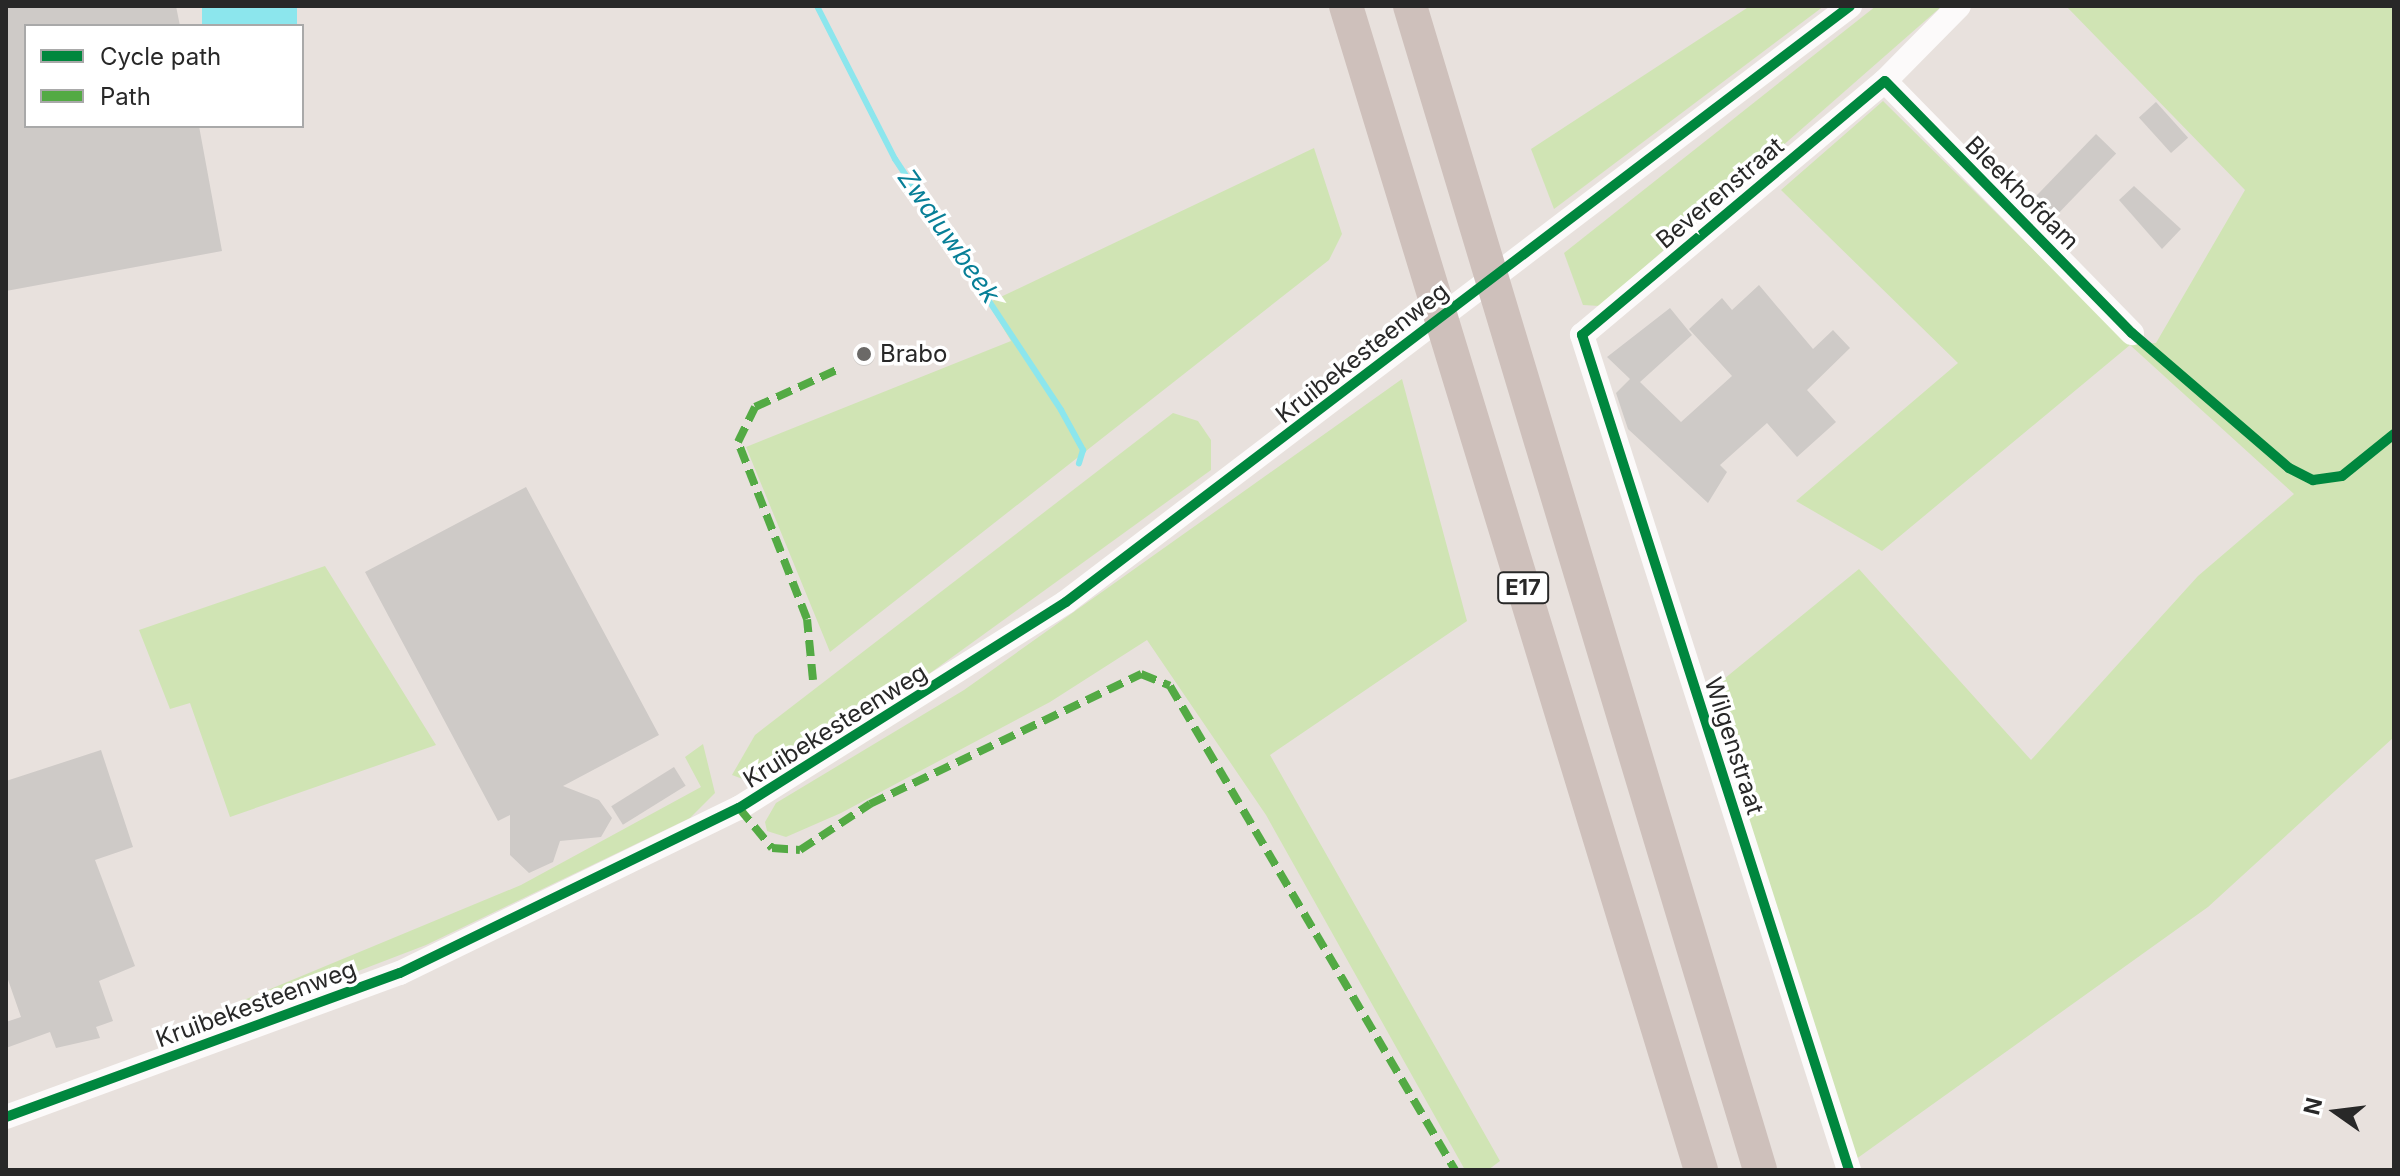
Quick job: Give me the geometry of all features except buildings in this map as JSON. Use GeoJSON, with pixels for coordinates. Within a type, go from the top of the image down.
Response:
{"type":"FeatureCollection","features":[{"type":"Feature","properties":{"kind":"highway","name":"E17"},"geometry":{"type":"LineString","coordinates":[[1346,6],[1701,1170]]}},
{"type":"Feature","properties":{"kind":"highway","name":"E17"},"geometry":{"type":"LineString","coordinates":[[1410,6],[1760,1170]]}},
{"type":"Feature","properties":{"kind":"street","name":"Kruibekesteenweg"},"geometry":{"type":"LineString","coordinates":[[6,1117],[400,973],[726,815],[1066,602],[1850,6]]}},
{"type":"Feature","properties":{"kind":"street","name":"Beverenstraat"},"geometry":{"type":"LineString","coordinates":[[1582,335],[1885,81],[1959,6]]}},
{"type":"Feature","properties":{"kind":"street","name":"Bleekhofdam"},"geometry":{"type":"LineString","coordinates":[[1885,81],[2132,333]]}},
{"type":"Feature","properties":{"kind":"street","name":"Wilgenstraat"},"geometry":{"type":"LineString","coordinates":[[1582,335],[1849,1170]]}},
{"type":"Feature","properties":{"kind":"green space"},"geometry":{"type":"Polygon","coordinates":[[[1750,6],[1824,6],[1554,209],[1531,149],[1750,6]]]}},
{"type":"Feature","properties":{"kind":"green space"},"geometry":{"type":"Polygon","coordinates":[[[1876,6],[1942,6],[1600,306],[1583,305],[1564,253],[1876,6]]]}},
{"type":"Feature","properties":{"kind":"green space"},"geometry":{"type":"Polygon","coordinates":[[[2066,6],[2394,6],[2394,737],[2208,907],[1852,1162],[1708,692],[1859,569],[2031,760],[2198,576],[2294,494],[2130,345],[2156,343],[2245,190],[2066,6]]]}},
{"type":"Feature","properties":{"kind":"green space"},"geometry":{"type":"Polygon","coordinates":[[[1883,101],[2130,345],[1882,551],[1796,501],[1958,363],[1781,190],[1883,101]]]}},
{"type":"Feature","properties":{"kind":"green space"},"geometry":{"type":"Polygon","coordinates":[[[1314,148],[1342,234],[1329,260],[830,652],[746,447],[1011,341],[988,303],[1314,148]]]}},
{"type":"Feature","properties":{"kind":"green space"},"geometry":{"type":"Polygon","coordinates":[[[1402,379],[1467,621],[1270,755],[1500,1161],[1488,1170],[1465,1170],[1266,815],[1147,640],[1050,702],[841,813],[786,837],[767,831],[765,822],[776,803],[964,690],[1402,379]]]}},
{"type":"Feature","properties":{"kind":"green space"},"geometry":{"type":"Polygon","coordinates":[[[1173,413],[1198,421],[1211,440],[1211,470],[915,684],[756,784],[732,775],[755,735],[1173,413]]]}},
{"type":"Feature","properties":{"kind":"green space"},"geometry":{"type":"Polygon","coordinates":[[[325,566],[436,745],[230,817],[190,703],[170,709],[139,630],[325,566]]]}},
{"type":"Feature","properties":{"kind":"green space"},"geometry":{"type":"Polygon","coordinates":[[[703,744],[715,793],[690,818],[426,945],[178,1040],[174,1029],[521,885],[701,787],[685,757],[703,744]]]}},
{"type":"Feature","properties":{"kind":"water"},"geometry":{"type":"Polygon","coordinates":[[[202,6],[297,6],[297,24],[202,24],[202,6]]]}},
{"type":"Feature","properties":{"kind":"waterway","name":"Zwaluwbeek"},"geometry":{"type":"LineString","coordinates":[[817,6],[895,159],[1061,410],[1083,450],[1079,463]]}},
{"type":"Feature","properties":{"kind":"marked path"},"geometry":{"type":"LineString","coordinates":[[813,680],[807,619],[738,442],[755,407],[841,368]]}},
{"type":"Feature","properties":{"kind":"marked path"},"geometry":{"type":"LineString","coordinates":[[739,808],[772,848],[800,850],[870,804],[1141,674],[1170,686],[1455,1170]]}},
{"type":"Feature","properties":{"kind":"cycle path"},"geometry":{"type":"LineString","coordinates":[[6,1117],[400,973],[739,808],[1066,602],[1850,6]]}},
{"type":"Feature","properties":{"kind":"cycle path"},"geometry":{"type":"LineString","coordinates":[[1849,1170],[1582,335],[1885,81],[2132,333],[2289,468],[2313,480],[2342,476],[2394,434]]}},
{"type":"Feature","properties":{"kind":"place","name":"Brabo"},"geometry":{"type":"Point","coordinates":[864,354]}}]}
